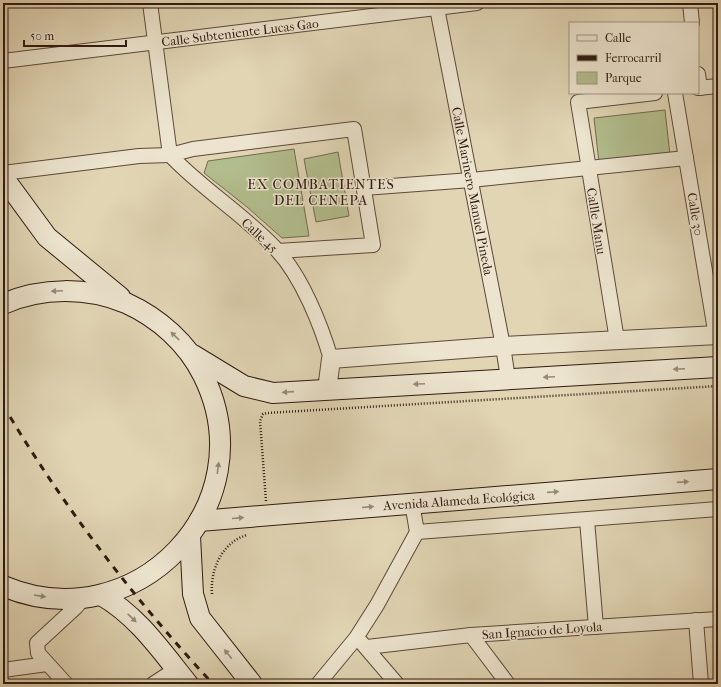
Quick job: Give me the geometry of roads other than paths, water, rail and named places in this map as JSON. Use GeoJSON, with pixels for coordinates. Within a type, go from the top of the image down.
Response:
{"type":"FeatureCollection","features":[{"type":"Feature","properties":{"kind":"main road"},"geometry":{"type":"LineString","coordinates":[[3,177],[47,237],[106,286],[164,327],[189,352],[202,373],[214,400],[220,435],[218,471],[214,488],[195,529],[165,562],[151,573],[128,586],[92,596],[48,598],[30,595],[3,586]]}},
{"type":"Feature","properties":{"kind":"main road"},"geometry":{"type":"LineString","coordinates":[[3,304],[29,295],[65,291],[101,295],[135,307]]}},
{"type":"Feature","properties":{"kind":"main road"},"geometry":{"type":"LineString","coordinates":[[189,352],[244,386],[273,393],[718,367]]}},
{"type":"Feature","properties":{"kind":"main road","name":"Avenida Alameda Ecológica"},"geometry":{"type":"LineString","coordinates":[[195,529],[266,515],[718,479]]}},
{"type":"Feature","properties":{"kind":"main road"},"geometry":{"type":"LineString","coordinates":[[195,529],[193,594],[200,618],[252,684]]}},
{"type":"Feature","properties":{"kind":"main road"},"geometry":{"type":"LineString","coordinates":[[92,596],[113,601],[145,631],[188,684]]}},
{"type":"Feature","properties":{"kind":"street"},"geometry":{"type":"LineString","coordinates":[[150,3],[170,155]]}},
{"type":"Feature","properties":{"kind":"street","name":"Calle Subteniente Lucas Gao"},"geometry":{"type":"LineString","coordinates":[[3,61],[437,5],[477,3]]}},
{"type":"Feature","properties":{"kind":"street"},"geometry":{"type":"LineString","coordinates":[[690,3],[692,22]]}},
{"type":"Feature","properties":{"kind":"street","name":"Calle Marinero Manuel Pineda"},"geometry":{"type":"LineString","coordinates":[[437,5],[503,346],[508,379]]}},
{"type":"Feature","properties":{"kind":"street"},"geometry":{"type":"LineString","coordinates":[[699,88],[718,86]]}},
{"type":"Feature","properties":{"kind":"street","name":"Callle Manu"},"geometry":{"type":"LineString","coordinates":[[617,340],[578,102],[646,94]]}},
{"type":"Feature","properties":{"kind":"street","name":"Calle 30"},"geometry":{"type":"LineString","coordinates":[[675,94],[717,336]]}},
{"type":"Feature","properties":{"kind":"street"},"geometry":{"type":"LineString","coordinates":[[3,173],[139,156],[170,155],[193,149],[354,129],[373,245],[278,251]]}},
{"type":"Feature","properties":{"kind":"street","name":"Calle 45"},"geometry":{"type":"LineString","coordinates":[[170,155],[187,173],[221,200],[278,251],[299,282],[323,331],[331,359]]}},
{"type":"Feature","properties":{"kind":"street"},"geometry":{"type":"LineString","coordinates":[[364,188],[471,180],[686,158]]}},
{"type":"Feature","properties":{"kind":"street"},"geometry":{"type":"LineString","coordinates":[[327,390],[331,359],[503,346],[717,336]]}},
{"type":"Feature","properties":{"kind":"street"},"geometry":{"type":"LineString","coordinates":[[318,684],[361,642],[377,605],[417,532],[412,503]]}},
{"type":"Feature","properties":{"kind":"street"},"geometry":{"type":"LineString","coordinates":[[417,532],[718,509]]}},
{"type":"Feature","properties":{"kind":"street"},"geometry":{"type":"LineString","coordinates":[[587,520],[596,627]]}},
{"type":"Feature","properties":{"kind":"street"},"geometry":{"type":"LineString","coordinates":[[66,684],[38,653],[37,643],[76,607],[92,596]]}},
{"type":"Feature","properties":{"kind":"street","name":"San Ignacio de Loyola"},"geometry":{"type":"LineString","coordinates":[[361,642],[718,619]]}},
{"type":"Feature","properties":{"kind":"street"},"geometry":{"type":"LineString","coordinates":[[696,620],[701,684]]}},
{"type":"Feature","properties":{"kind":"street"},"geometry":{"type":"LineString","coordinates":[[471,635],[508,684]]}},
{"type":"Feature","properties":{"kind":"street"},"geometry":{"type":"LineString","coordinates":[[361,642],[397,684]]}},
{"type":"Feature","properties":{"kind":"street"},"geometry":{"type":"LineString","coordinates":[[3,670],[47,664]]}},
{"type":"Feature","properties":{"kind":"street"},"geometry":{"type":"LineString","coordinates":[[153,684],[176,669]]}},
{"type":"Feature","properties":{"kind":"railway"},"geometry":{"type":"LineString","coordinates":[[3,405],[50,479],[100,550],[155,619],[213,684]]}},
{"type":"Feature","properties":{"kind":"district","name":"EX COMBATIENTES DEL CENEPA"},"geometry":{"type":"Point","coordinates":[321,192]}}]}
